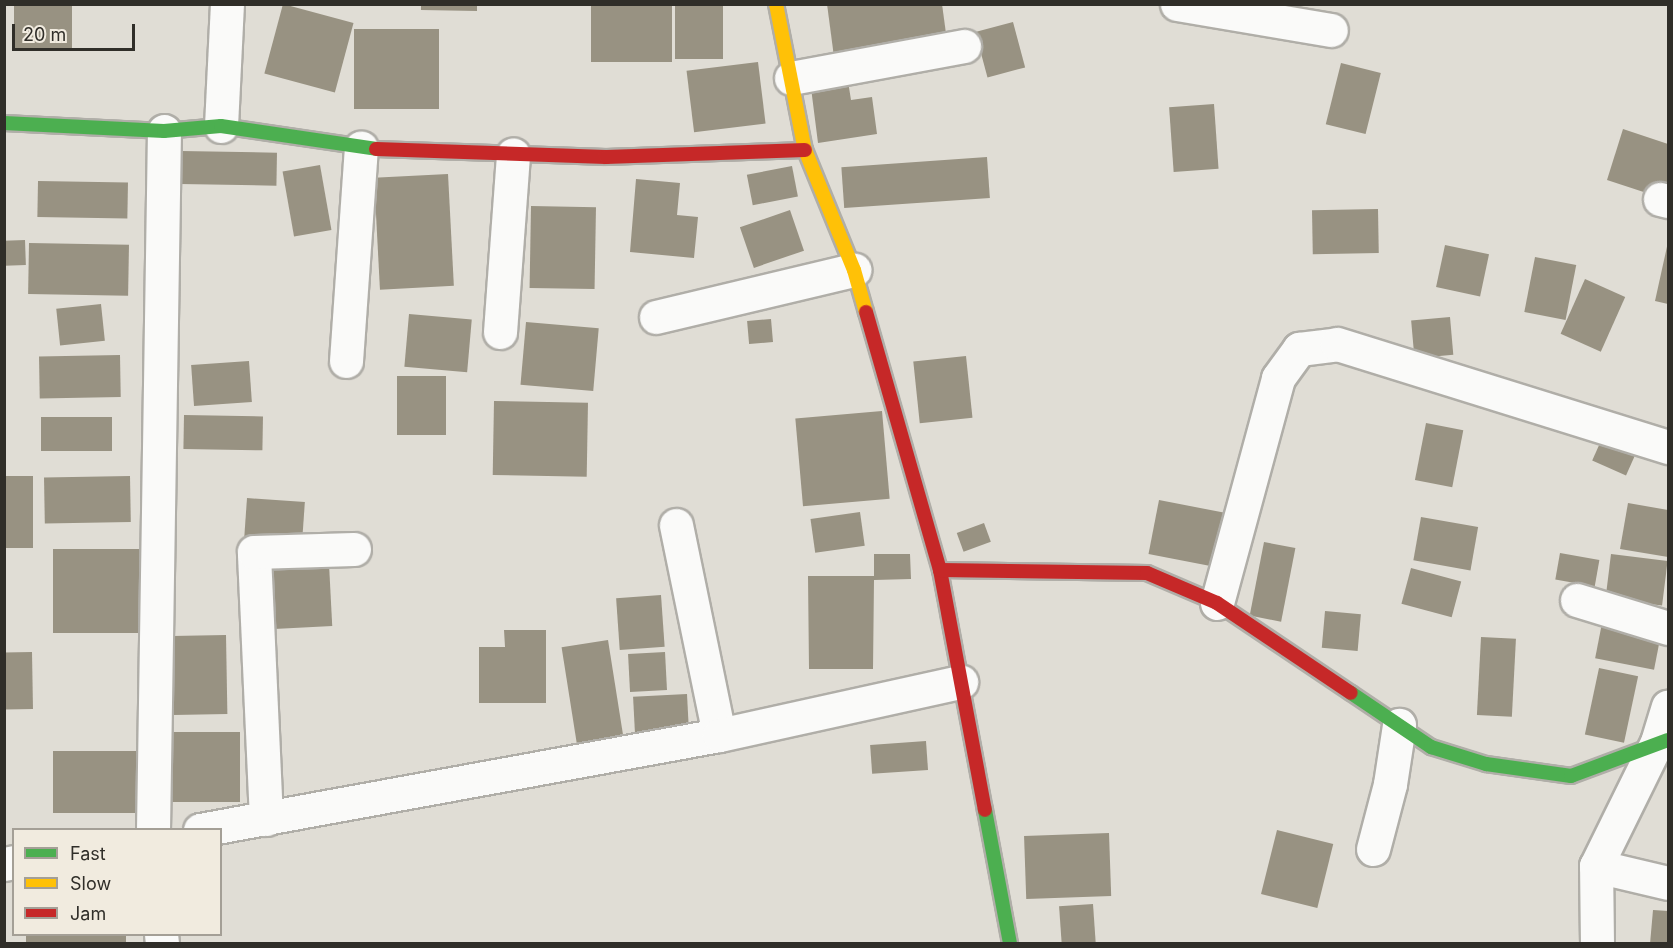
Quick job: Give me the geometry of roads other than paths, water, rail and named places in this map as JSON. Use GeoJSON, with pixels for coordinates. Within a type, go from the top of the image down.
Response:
{"type":"FeatureCollection","features":[{"type":"Feature","properties":{"kind":"street"},"geometry":{"type":"LineString","coordinates":[[221,126],[227,4]]}},
{"type":"Feature","properties":{"kind":"street"},"geometry":{"type":"LineString","coordinates":[[776,4],[806,150],[854,270],[940,570],[1010,944]]}},
{"type":"Feature","properties":{"kind":"street"},"geometry":{"type":"LineString","coordinates":[[1177,4],[1330,30]]}},
{"type":"Feature","properties":{"kind":"street"},"geometry":{"type":"LineString","coordinates":[[791,78],[964,46]]}},
{"type":"Feature","properties":{"kind":"street"},"geometry":{"type":"LineString","coordinates":[[4,123],[164,131],[221,126],[362,148],[513,154],[606,157],[806,150]]}},
{"type":"Feature","properties":{"kind":"street"},"geometry":{"type":"LineString","coordinates":[[153,828],[164,131]]}},
{"type":"Feature","properties":{"kind":"street"},"geometry":{"type":"LineString","coordinates":[[346,361],[362,148]]}},
{"type":"Feature","properties":{"kind":"street"},"geometry":{"type":"LineString","coordinates":[[500,332],[513,154]]}},
{"type":"Feature","properties":{"kind":"street"},"geometry":{"type":"LineString","coordinates":[[656,317],[854,270]]}},
{"type":"Feature","properties":{"kind":"street"},"geometry":{"type":"LineString","coordinates":[[1217,603],[1278,378],[1299,349],[1337,344],[1668,447]]}},
{"type":"Feature","properties":{"kind":"street"},"geometry":{"type":"LineString","coordinates":[[676,525],[719,735]]}},
{"type":"Feature","properties":{"kind":"street"},"geometry":{"type":"LineString","coordinates":[[266,819],[254,552],[354,549]]}},
{"type":"Feature","properties":{"kind":"street"},"geometry":{"type":"LineString","coordinates":[[940,570],[1147,573],[1217,603],[1431,747],[1486,764],[1571,776],[1663,741]]}},
{"type":"Feature","properties":{"kind":"street"},"geometry":{"type":"LineString","coordinates":[[1577,600],[1668,628]]}},
{"type":"Feature","properties":{"kind":"street"},"geometry":{"type":"LineString","coordinates":[[212,828],[719,735],[961,682]]}},
{"type":"Feature","properties":{"kind":"street"},"geometry":{"type":"LineString","coordinates":[[1597,944],[1596,866],[1663,741],[1668,707]]}},
{"type":"Feature","properties":{"kind":"street"},"geometry":{"type":"LineString","coordinates":[[1373,849],[1390,784],[1399,725]]}},
{"type":"Feature","properties":{"kind":"street"},"geometry":{"type":"LineString","coordinates":[[1596,866],[1668,883]]}}]}
